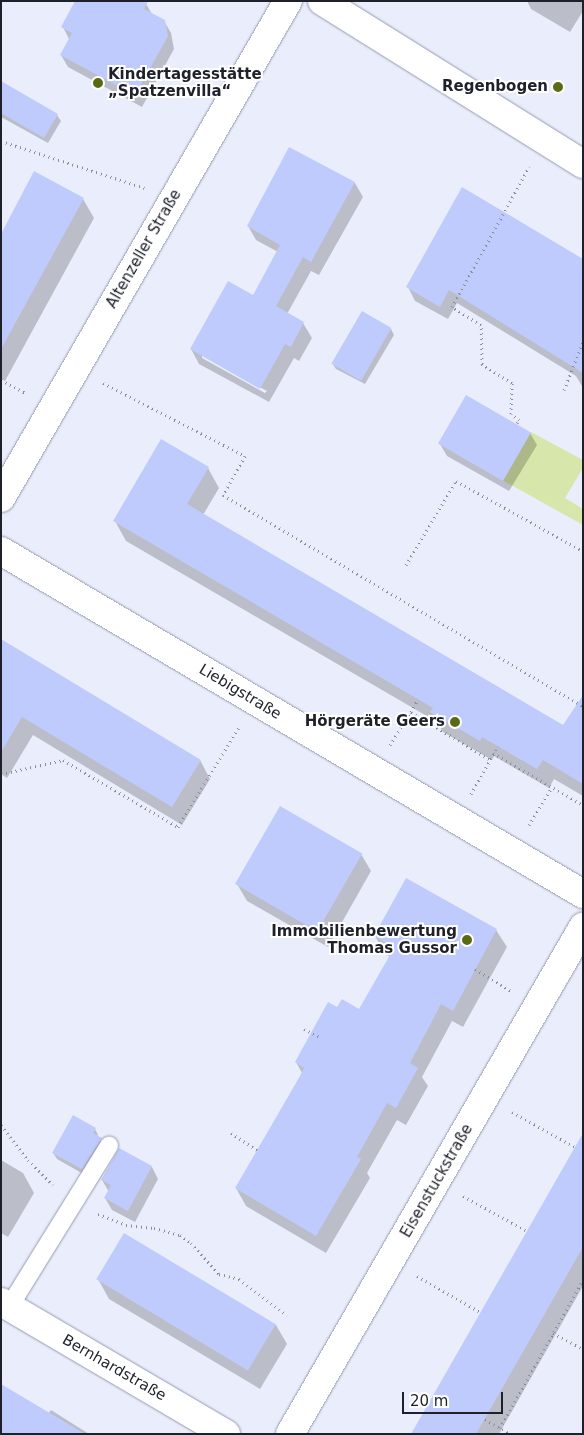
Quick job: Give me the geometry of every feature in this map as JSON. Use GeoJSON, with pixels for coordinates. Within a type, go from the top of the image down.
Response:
{"type":"FeatureCollection","features":[{"type":"Feature","properties":{"kind":"street","name":"Altenzeller Straße"},"geometry":{"type":"LineString","coordinates":[[1,498],[288,1]]}},
{"type":"Feature","properties":{"kind":"street"},"geometry":{"type":"LineString","coordinates":[[322,1],[583,164]]}},
{"type":"Feature","properties":{"kind":"street","name":"Liebigstraße"},"geometry":{"type":"LineString","coordinates":[[1,551],[583,894]]}},
{"type":"Feature","properties":{"kind":"street","name":"Eisenstuckstraße"},"geometry":{"type":"LineString","coordinates":[[290,1434],[583,928]]}},
{"type":"Feature","properties":{"kind":"street","name":"Bernhardstraße"},"geometry":{"type":"LineString","coordinates":[[5,1305],[226,1434]]}},
{"type":"Feature","properties":{"kind":"lane"},"geometry":{"type":"LineString","coordinates":[[5,1305],[108,1146]]}},
{"type":"Feature","properties":{"kind":"path"},"geometry":{"type":"LineString","coordinates":[[517,423],[519,420],[511,414],[512,383],[482,364],[481,325],[452,307],[545,140]]}},
{"type":"Feature","properties":{"kind":"path"},"geometry":{"type":"LineString","coordinates":[[1,141],[174,198]]}},
{"type":"Feature","properties":{"kind":"path"},"geometry":{"type":"LineString","coordinates":[[564,390],[583,342]]}},
{"type":"Feature","properties":{"kind":"path"},"geometry":{"type":"LineString","coordinates":[[75,369],[245,456],[223,495],[583,706]]}},
{"type":"Feature","properties":{"kind":"path"},"geometry":{"type":"LineString","coordinates":[[406,565],[456,481],[583,550]]}},
{"type":"Feature","properties":{"kind":"path"},"geometry":{"type":"LineString","coordinates":[[374,771],[418,699]]}},
{"type":"Feature","properties":{"kind":"path"},"geometry":{"type":"LineString","coordinates":[[1,774],[63,760],[178,828],[254,700]]}},
{"type":"Feature","properties":{"kind":"path"},"geometry":{"type":"LineString","coordinates":[[411,712],[489,759]]}},
{"type":"Feature","properties":{"kind":"path"},"geometry":{"type":"LineString","coordinates":[[457,820],[489,759],[498,746]]}},
{"type":"Feature","properties":{"kind":"path"},"geometry":{"type":"LineString","coordinates":[[493,754],[583,805]]}},
{"type":"Feature","properties":{"kind":"path"},"geometry":{"type":"LineString","coordinates":[[513,852],[552,787]]}},
{"type":"Feature","properties":{"kind":"path"},"geometry":{"type":"LineString","coordinates":[[475,969],[485,976]]}},
{"type":"Feature","properties":{"kind":"path"},"geometry":{"type":"LineString","coordinates":[[304,1029],[320,1037]]}},
{"type":"Feature","properties":{"kind":"path"},"geometry":{"type":"LineString","coordinates":[[484,1098],[575,1147]]}},
{"type":"Feature","properties":{"kind":"path"},"geometry":{"type":"LineString","coordinates":[[1,1125],[28,1160],[49,1182],[74,1201],[107,1219],[126,1225],[154,1228],[180,1235],[191,1243],[219,1274],[239,1279],[288,1315]]}},
{"type":"Feature","properties":{"kind":"path"},"geometry":{"type":"LineString","coordinates":[[230,1133],[257,1150]]}},
{"type":"Feature","properties":{"kind":"path"},"geometry":{"type":"LineString","coordinates":[[436,1182],[526,1231]]}},
{"type":"Feature","properties":{"kind":"path"},"geometry":{"type":"LineString","coordinates":[[390,1261],[480,1312]]}},
{"type":"Feature","properties":{"kind":"path"},"geometry":{"type":"LineString","coordinates":[[500,1428],[583,1280]]}},
{"type":"Feature","properties":{"kind":"path"},"geometry":{"type":"LineString","coordinates":[[553,1333],[583,1349]]}},
{"type":"Feature","properties":{"kind":"path"},"geometry":{"type":"LineString","coordinates":[[485,1419],[510,1434]]}},
{"type":"Feature","properties":{"kind":"green space"},"geometry":{"type":"Polygon","coordinates":[[[531,432],[583,460],[583,468],[565,498],[583,509],[583,525],[502,480],[531,432]]]}},
{"type":"Feature","properties":{"kind":"building"},"geometry":{"type":"Polygon","coordinates":[[[75,1],[148,1],[144,9],[165,20],[168,36],[135,95],[60,55],[72,33],[61,27],[75,1]]]}},
{"type":"Feature","properties":{"kind":"building"},"geometry":{"type":"Polygon","coordinates":[[[1,81],[58,114],[44,138],[1,113],[1,81]]]}},
{"type":"Feature","properties":{"kind":"building"},"geometry":{"type":"Polygon","coordinates":[[[289,147],[355,182],[311,262],[303,257],[276,306],[304,322],[291,347],[285,344],[260,389],[190,349],[228,281],[253,295],[280,245],[247,226],[289,147]]]}},
{"type":"Feature","properties":{"kind":"building"},"geometry":{"type":"Polygon","coordinates":[[[34,171],[84,198],[1,349],[1,234],[34,171]]]}},
{"type":"Feature","properties":{"kind":"building"},"geometry":{"type":"Polygon","coordinates":[[[462,187],[583,259],[583,373],[449,290],[440,307],[406,287],[462,187]]]}},
{"type":"Feature","properties":{"kind":"building"},"geometry":{"type":"Polygon","coordinates":[[[362,311],[391,328],[361,381],[332,364],[362,311]]]}},
{"type":"Feature","properties":{"kind":"building"},"geometry":{"type":"Polygon","coordinates":[[[466,395],[531,432],[503,481],[438,443],[466,395]]]}},
{"type":"Feature","properties":{"kind":"building"},"geometry":{"type":"Polygon","coordinates":[[[161,439],[209,467],[187,504],[563,725],[583,695],[583,784],[543,760],[537,769],[482,737],[480,741],[430,712],[433,708],[113,521],[161,439]]]}},
{"type":"Feature","properties":{"kind":"building"},"geometry":{"type":"Polygon","coordinates":[[[1,639],[201,760],[172,807],[22,717],[1,752],[1,639]]]}},
{"type":"Feature","properties":{"kind":"building"},"geometry":{"type":"Polygon","coordinates":[[[280,806],[362,854],[317,931],[235,884],[280,806]]]}},
{"type":"Feature","properties":{"kind":"building"},"geometry":{"type":"Polygon","coordinates":[[[406,878],[497,929],[453,1011],[441,1004],[410,1063],[418,1068],[396,1108],[387,1103],[357,1157],[361,1159],[316,1236],[235,1188],[304,1068],[295,1062],[328,1002],[337,1007],[342,999],[359,1009],[394,948],[374,936],[406,878]]]}},
{"type":"Feature","properties":{"kind":"building"},"geometry":{"type":"Polygon","coordinates":[[[73,1115],[96,1128],[93,1133],[102,1138],[82,1169],[52,1153],[73,1115]]]}},
{"type":"Feature","properties":{"kind":"building"},"geometry":{"type":"Polygon","coordinates":[[[583,1133],[583,1247],[476,1434],[411,1434],[583,1133]]]}},
{"type":"Feature","properties":{"kind":"building"},"geometry":{"type":"Polygon","coordinates":[[[119,1148],[152,1166],[128,1211],[104,1198],[111,1185],[101,1180],[119,1148]]]}},
{"type":"Feature","properties":{"kind":"building"},"geometry":{"type":"Polygon","coordinates":[[[124,1233],[276,1324],[248,1370],[96,1279],[124,1233]]]}},
{"type":"Feature","properties":{"kind":"building"},"geometry":{"type":"Polygon","coordinates":[[[1,1384],[85,1434],[1,1434],[1,1384]]]}},
{"type":"Feature","properties":{"kind":"place","name":"Kindertagesstätte „Spatzenvilla“"},"geometry":{"type":"Point","coordinates":[98,83]}},
{"type":"Feature","properties":{"kind":"place","name":"Regenbogen"},"geometry":{"type":"Point","coordinates":[558,87]}},
{"type":"Feature","properties":{"kind":"place","name":"Hörgeräte Geers"},"geometry":{"type":"Point","coordinates":[455,722]}},
{"type":"Feature","properties":{"kind":"place","name":"Immobilienbewertung Thomas Gussor"},"geometry":{"type":"Point","coordinates":[467,940]}}]}
